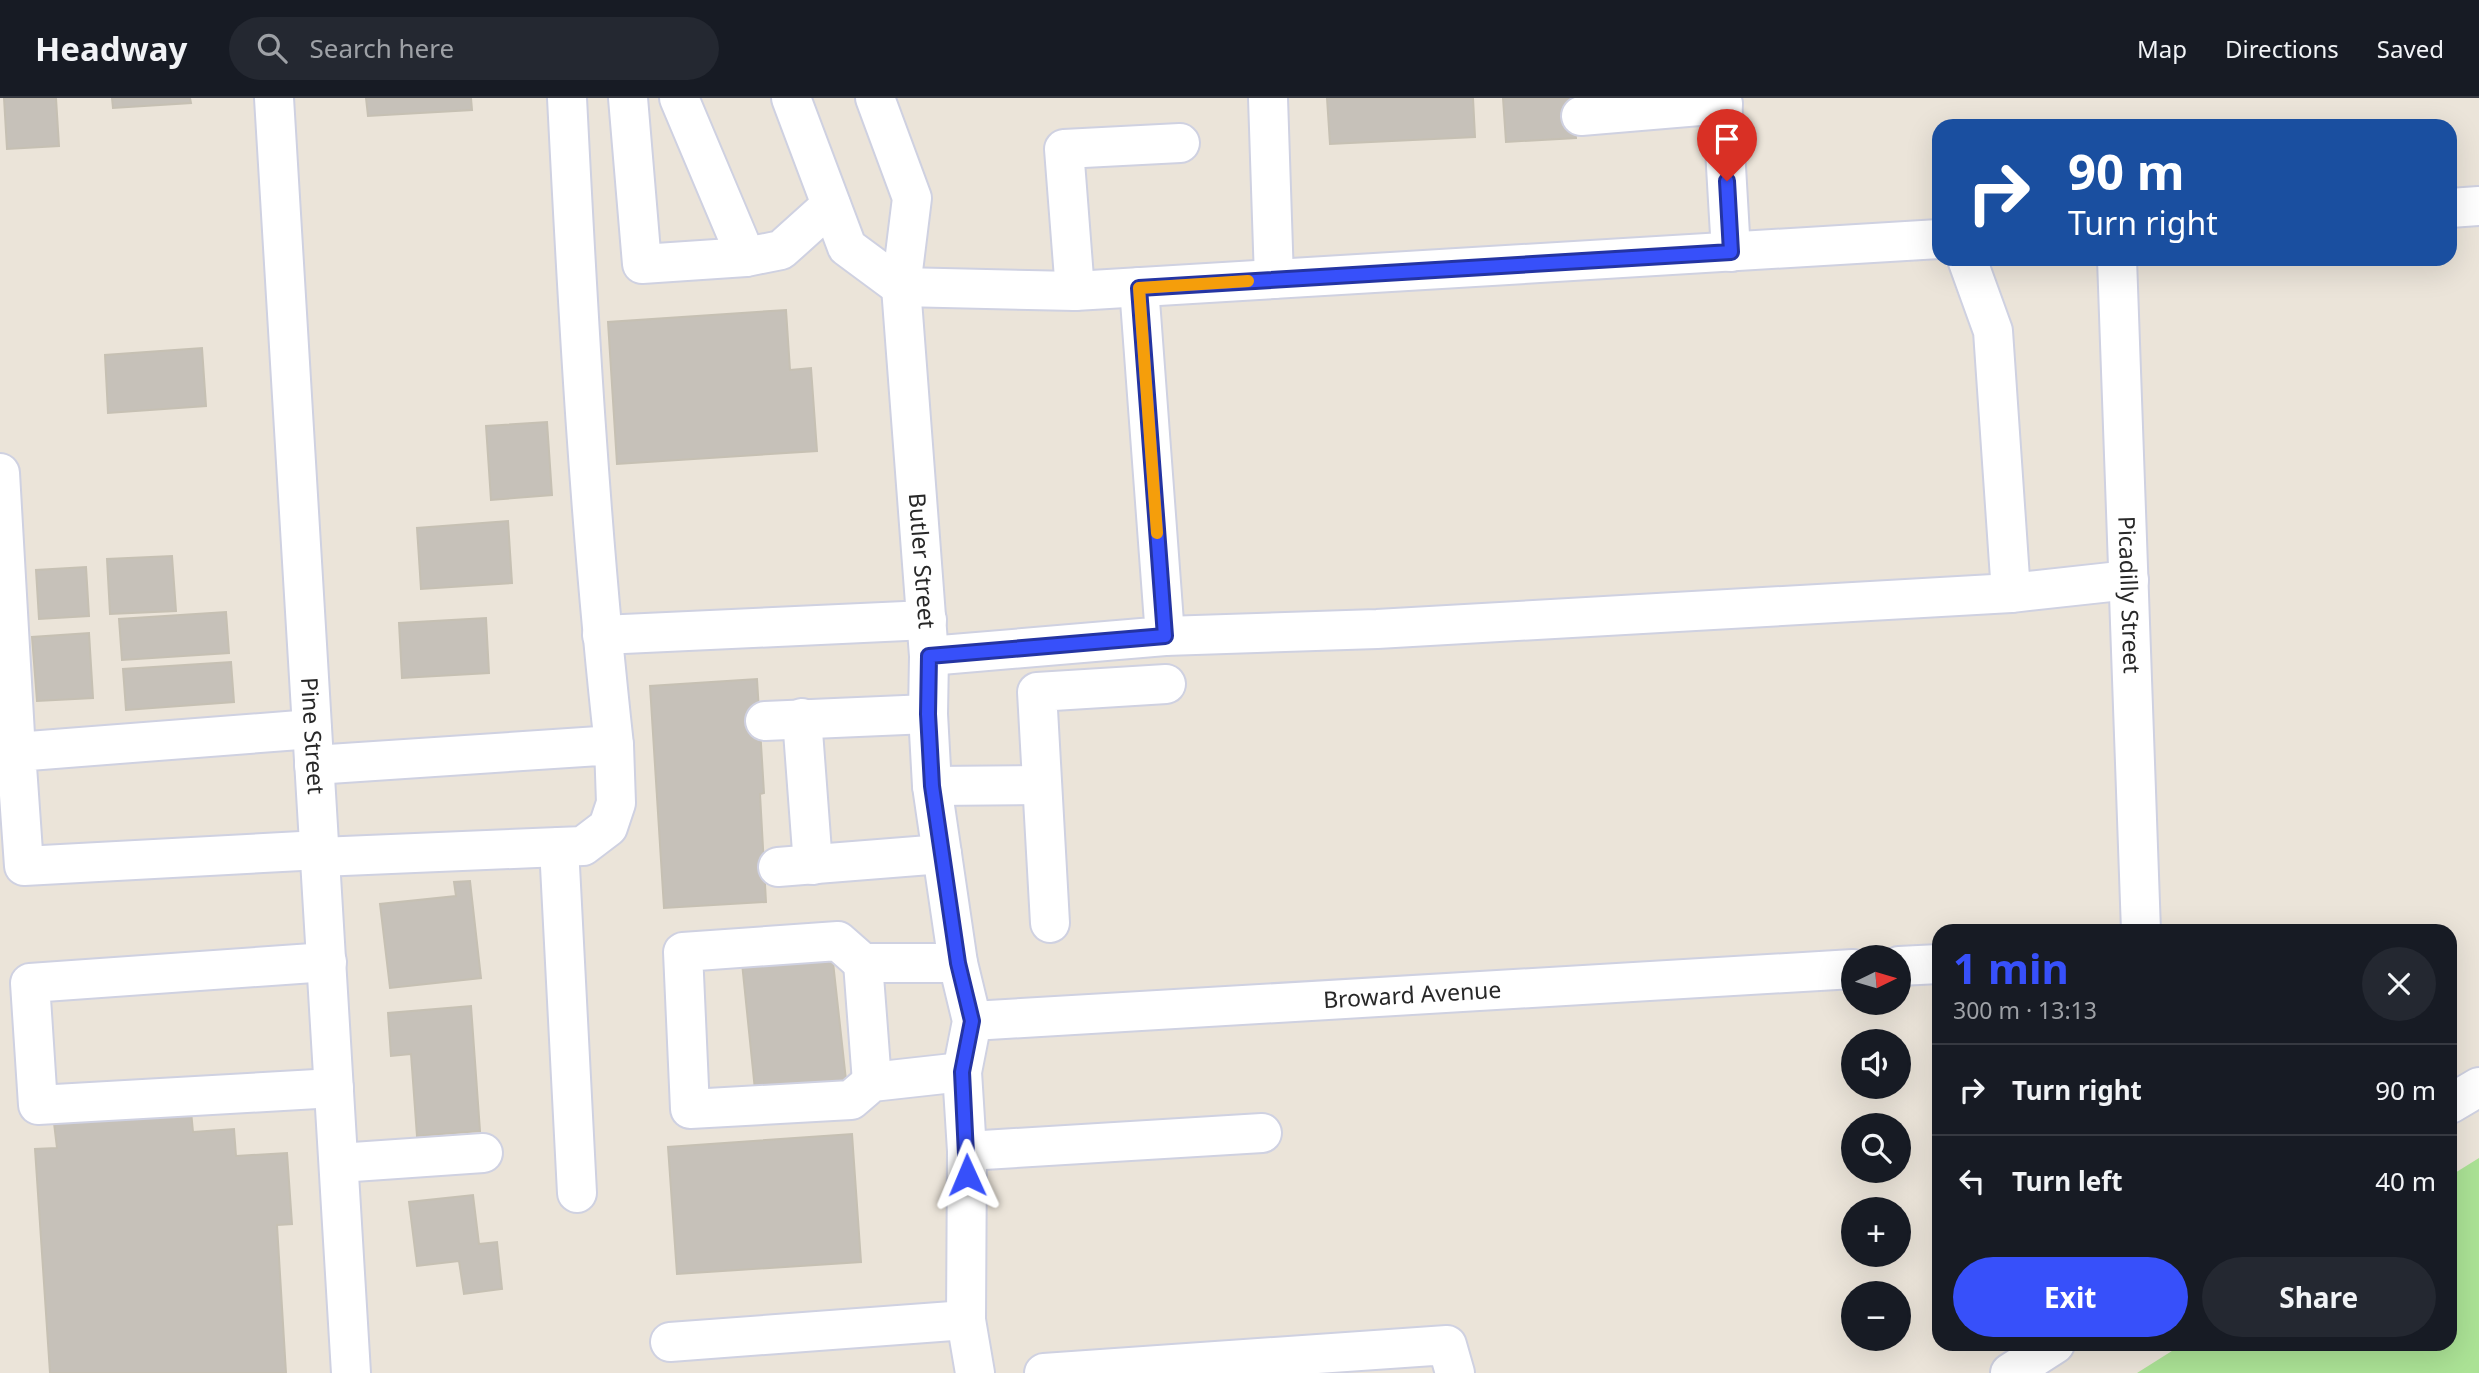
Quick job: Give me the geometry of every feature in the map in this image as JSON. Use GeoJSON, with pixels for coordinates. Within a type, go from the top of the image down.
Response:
{"type":"FeatureCollection","features":[{"type":"Feature","properties":{"kind":"street","name":"Pine Street"},"geometry":{"type":"LineString","coordinates":[[274,98],[351,1373]]}},
{"type":"Feature","properties":{"kind":"street"},"geometry":{"type":"LineString","coordinates":[[0,473],[24,866],[320,853],[583,846],[608,827],[616,803],[614,745],[601,635],[578,314],[567,98]]}},
{"type":"Feature","properties":{"kind":"street"},"geometry":{"type":"LineString","coordinates":[[628,98],[642,264],[746,257],[781,250],[831,205]]}},
{"type":"Feature","properties":{"kind":"street"},"geometry":{"type":"LineString","coordinates":[[679,98],[746,257]]}},
{"type":"Feature","properties":{"kind":"street"},"geometry":{"type":"LineString","coordinates":[[791,98],[847,247],[901,288],[1074,291],[1139,288],[1932,239]]}},
{"type":"Feature","properties":{"kind":"street","name":"Butler Street"},"geometry":{"type":"LineString","coordinates":[[875,98],[912,198],[901,288],[928,638],[932,786],[958,963],[972,1021],[962,1072],[967,1151],[966,1320],[975,1373]]}},
{"type":"Feature","properties":{"kind":"street"},"geometry":{"type":"LineString","coordinates":[[1268,98],[1275,279]]}},
{"type":"Feature","properties":{"kind":"street"},"geometry":{"type":"LineString","coordinates":[[1581,116],[1722,101],[1731,252]]}},
{"type":"Feature","properties":{"kind":"street"},"geometry":{"type":"LineString","coordinates":[[1074,291],[1064,149],[1180,143]]}},
{"type":"Feature","properties":{"kind":"street"},"geometry":{"type":"LineString","coordinates":[[2457,208],[2479,206]]}},
{"type":"Feature","properties":{"kind":"street"},"geometry":{"type":"LineString","coordinates":[[1970,266],[1993,331],[2011,593]]}},
{"type":"Feature","properties":{"kind":"street","name":"Picadilly Street"},"geometry":{"type":"LineString","coordinates":[[2117,266],[2141,924]]}},
{"type":"Feature","properties":{"kind":"street"},"geometry":{"type":"LineString","coordinates":[[1139,288],[1165,636]]}},
{"type":"Feature","properties":{"kind":"street"},"geometry":{"type":"LineString","coordinates":[[601,635],[928,638],[1165,636],[1377,629],[2011,593],[2129,580]]}},
{"type":"Feature","properties":{"kind":"street"},"geometry":{"type":"LineString","coordinates":[[1050,923],[1037,692],[1166,684]]}},
{"type":"Feature","properties":{"kind":"street"},"geometry":{"type":"LineString","coordinates":[[928,714],[783,720],[795,866],[942,854]]}},
{"type":"Feature","properties":{"kind":"street"},"geometry":{"type":"LineString","coordinates":[[16,751],[614,745]]}},
{"type":"Feature","properties":{"kind":"street"},"geometry":{"type":"LineString","coordinates":[[932,786],[1042,785]]}},
{"type":"Feature","properties":{"kind":"street"},"geometry":{"type":"LineString","coordinates":[[559,847],[577,1194]]}},
{"type":"Feature","properties":{"kind":"street"},"geometry":{"type":"LineString","coordinates":[[958,963],[863,963],[838,941],[683,952],[690,1109],[851,1100],[872,1082],[962,1072]]}},
{"type":"Feature","properties":{"kind":"street"},"geometry":{"type":"LineString","coordinates":[[327,962],[30,983],[38,1105],[334,1088]]}},
{"type":"Feature","properties":{"kind":"street"},"geometry":{"type":"LineString","coordinates":[[863,963],[872,1082]]}},
{"type":"Feature","properties":{"kind":"street"},"geometry":{"type":"LineString","coordinates":[[1911,965],[1932,964]]}},
{"type":"Feature","properties":{"kind":"street","name":"Broward Avenue"},"geometry":{"type":"LineString","coordinates":[[972,1021],[1841,970]]}},
{"type":"Feature","properties":{"kind":"street"},"geometry":{"type":"LineString","coordinates":[[2457,1100],[2479,1087]]}},
{"type":"Feature","properties":{"kind":"street"},"geometry":{"type":"LineString","coordinates":[[967,1151],[1262,1133]]}},
{"type":"Feature","properties":{"kind":"street"},"geometry":{"type":"LineString","coordinates":[[339,1163],[484,1153]]}},
{"type":"Feature","properties":{"kind":"street"},"geometry":{"type":"LineString","coordinates":[[670,1342],[966,1320]]}},
{"type":"Feature","properties":{"kind":"street"},"geometry":{"type":"LineString","coordinates":[[1044,1373],[1447,1345],[1455,1373]]}},
{"type":"Feature","properties":{"kind":"street"},"geometry":{"type":"LineString","coordinates":[[2010,1373],[2044,1351]]}},
{"type":"Feature","properties":{"kind":"green space"},"geometry":{"type":"Polygon","coordinates":[[[2479,1158],[2479,1373],[2137,1373],[2172,1351],[2457,1351],[2457,1172],[2479,1158]]]}},
{"type":"Feature","properties":{"kind":"building"},"geometry":{"type":"Polygon","coordinates":[[[4,98],[56,98],[59,146],[7,149],[4,98]]]}},
{"type":"Feature","properties":{"kind":"building"},"geometry":{"type":"Polygon","coordinates":[[[112,98],[190,98],[191,103],[113,108],[112,98]]]}},
{"type":"Feature","properties":{"kind":"building"},"geometry":{"type":"Polygon","coordinates":[[[366,98],[471,98],[472,110],[368,116],[366,98]]]}},
{"type":"Feature","properties":{"kind":"building"},"geometry":{"type":"Polygon","coordinates":[[[1327,98],[1473,98],[1475,137],[1330,144],[1327,98]]]}},
{"type":"Feature","properties":{"kind":"building"},"geometry":{"type":"Polygon","coordinates":[[[1503,98],[1573,98],[1576,138],[1506,142],[1503,98]]]}},
{"type":"Feature","properties":{"kind":"building"},"geometry":{"type":"Polygon","coordinates":[[[786,310],[790,370],[811,368],[817,451],[617,464],[608,322],[786,310]]]}},
{"type":"Feature","properties":{"kind":"building"},"geometry":{"type":"Polygon","coordinates":[[[202,348],[206,406],[108,413],[105,355],[202,348]]]}},
{"type":"Feature","properties":{"kind":"building"},"geometry":{"type":"Polygon","coordinates":[[[547,422],[552,495],[491,500],[486,426],[547,422]]]}},
{"type":"Feature","properties":{"kind":"building"},"geometry":{"type":"Polygon","coordinates":[[[508,521],[512,583],[421,589],[417,528],[508,521]]]}},
{"type":"Feature","properties":{"kind":"building"},"geometry":{"type":"Polygon","coordinates":[[[172,556],[176,611],[110,614],[107,559],[172,556]]]}},
{"type":"Feature","properties":{"kind":"building"},"geometry":{"type":"Polygon","coordinates":[[[86,567],[89,616],[39,619],[36,570],[86,567]]]}},
{"type":"Feature","properties":{"kind":"building"},"geometry":{"type":"Polygon","coordinates":[[[226,612],[229,653],[122,660],[119,619],[226,612]]]}},
{"type":"Feature","properties":{"kind":"building"},"geometry":{"type":"Polygon","coordinates":[[[486,618],[489,673],[402,678],[399,623],[486,618]]]}},
{"type":"Feature","properties":{"kind":"building"},"geometry":{"type":"Polygon","coordinates":[[[89,633],[93,698],[37,701],[32,637],[89,633]]]}},
{"type":"Feature","properties":{"kind":"building"},"geometry":{"type":"Polygon","coordinates":[[[231,662],[234,702],[126,710],[123,669],[231,662]]]}},
{"type":"Feature","properties":{"kind":"building"},"geometry":{"type":"Polygon","coordinates":[[[757,679],[764,793],[760,794],[766,902],[664,908],[650,686],[757,679]]]}},
{"type":"Feature","properties":{"kind":"building"},"geometry":{"type":"Polygon","coordinates":[[[470,881],[481,978],[390,988],[380,904],[456,896],[454,882],[470,881]]]}},
{"type":"Feature","properties":{"kind":"building"},"geometry":{"type":"Polygon","coordinates":[[[832,953],[846,1080],[755,1090],[742,963],[832,953]]]}},
{"type":"Feature","properties":{"kind":"building"},"geometry":{"type":"Polygon","coordinates":[[[471,1006],[480,1131],[417,1136],[411,1054],[391,1056],[388,1013],[471,1006]]]}},
{"type":"Feature","properties":{"kind":"building"},"geometry":{"type":"Polygon","coordinates":[[[191,1111],[193,1132],[234,1129],[236,1156],[287,1153],[292,1224],[277,1225],[286,1373],[50,1373],[35,1149],[57,1148],[54,1123],[191,1111]]]}},
{"type":"Feature","properties":{"kind":"building"},"geometry":{"type":"Polygon","coordinates":[[[852,1134],[861,1262],[677,1274],[668,1147],[852,1134]]]}},
{"type":"Feature","properties":{"kind":"building"},"geometry":{"type":"Polygon","coordinates":[[[473,1195],[479,1244],[497,1242],[502,1289],[464,1294],[459,1261],[417,1266],[409,1202],[473,1195]]]}},
{"type":"Feature","properties":{"kind":"slow traffic"},"geometry":{"type":"LineString","coordinates":[[1157,533],[1139,288],[1248,281]]}},
{"type":"Feature","properties":{"kind":"route"},"geometry":{"type":"LineString","coordinates":[[967,1175],[962,1072],[972,1021],[958,963],[932,786],[928,714],[929,656],[1165,636],[1139,288],[1731,252],[1727,181]]}}]}
